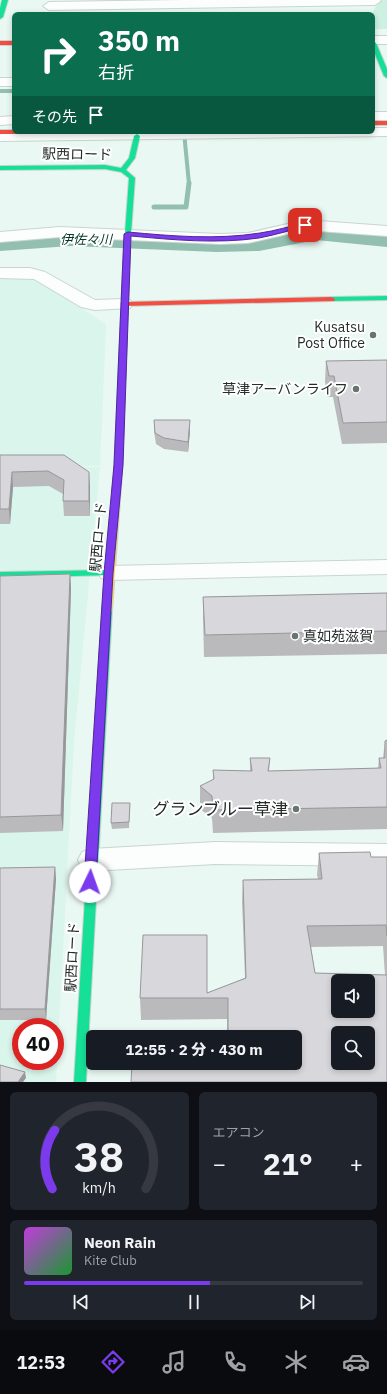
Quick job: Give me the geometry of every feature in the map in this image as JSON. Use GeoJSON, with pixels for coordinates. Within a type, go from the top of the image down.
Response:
{"type":"FeatureCollection","features":[{"type":"Feature","properties":{"kind":"street"},"geometry":{"type":"LineString","coordinates":[[0,17],[4,0]]}},
{"type":"Feature","properties":{"kind":"street"},"geometry":{"type":"LineString","coordinates":[[48,7],[192,1],[222,8],[321,1],[376,1]]}},
{"type":"Feature","properties":{"kind":"street"},"geometry":{"type":"LineString","coordinates":[[321,1],[324,12]]}},
{"type":"Feature","properties":{"kind":"street"},"geometry":{"type":"LineString","coordinates":[[366,12],[366,10],[376,1]]}},
{"type":"Feature","properties":{"kind":"street"},"geometry":{"type":"LineString","coordinates":[[375,42],[387,40]]}},
{"type":"Feature","properties":{"kind":"street"},"geometry":{"type":"LineString","coordinates":[[0,43],[12,43]]}},
{"type":"Feature","properties":{"kind":"street"},"geometry":{"type":"LineString","coordinates":[[375,47],[387,76]]}},
{"type":"Feature","properties":{"kind":"street"},"geometry":{"type":"LineString","coordinates":[[0,82],[12,82]]}},
{"type":"Feature","properties":{"kind":"street"},"geometry":{"type":"LineString","coordinates":[[375,116],[387,116]]}},
{"type":"Feature","properties":{"kind":"street"},"geometry":{"type":"LineString","coordinates":[[0,120],[12,120]]}},
{"type":"Feature","properties":{"kind":"street"},"geometry":{"type":"LineString","coordinates":[[375,123],[387,123]]}},
{"type":"Feature","properties":{"kind":"street"},"geometry":{"type":"LineString","coordinates":[[0,126],[12,126]]}},
{"type":"Feature","properties":{"kind":"street"},"geometry":{"type":"LineString","coordinates":[[375,129],[387,130]]}},
{"type":"Feature","properties":{"kind":"street"},"geometry":{"type":"LineString","coordinates":[[375,130],[387,130]]}},
{"type":"Feature","properties":{"kind":"street"},"geometry":{"type":"LineString","coordinates":[[0,132],[12,132]]}},
{"type":"Feature","properties":{"kind":"street"},"geometry":{"type":"LineString","coordinates":[[0,137],[220,134]]}},
{"type":"Feature","properties":{"kind":"street"},"geometry":{"type":"LineString","coordinates":[[123,170],[132,158],[137,136]]}},
{"type":"Feature","properties":{"kind":"street","name":"駅西ロード"},"geometry":{"type":"LineString","coordinates":[[0,168],[105,167],[123,170],[132,178],[124,304],[119,465],[109,573],[91,860],[80,1082]]}},
{"type":"Feature","properties":{"kind":"street"},"geometry":{"type":"LineString","coordinates":[[0,237],[60,232],[127,239],[220,239],[260,236],[305,225],[387,231]]}},
{"type":"Feature","properties":{"kind":"street"},"geometry":{"type":"LineString","coordinates":[[0,273],[30,273],[39,275],[87,303],[96,305],[387,298]]}},
{"type":"Feature","properties":{"kind":"street"},"geometry":{"type":"LineString","coordinates":[[0,575],[387,567]]}},
{"type":"Feature","properties":{"kind":"street"},"geometry":{"type":"LineString","coordinates":[[91,860],[215,853],[387,855]]}},
{"type":"Feature","properties":{"kind":"shaded area"},"geometry":{"type":"Polygon","coordinates":[[[383,0],[387,0],[387,29],[375,29],[375,12],[373,12],[379,3],[383,0]]]}},
{"type":"Feature","properties":{"kind":"shaded area"},"geometry":{"type":"Polygon","coordinates":[[[0,278],[33,278],[70,300],[106,325],[100,466],[0,466],[0,278]]]}},
{"type":"Feature","properties":{"kind":"shaded area"},"geometry":{"type":"Polygon","coordinates":[[[100,467],[74,742],[59,1018],[12,1018],[12,1070],[57,1070],[56,1082],[0,1082],[0,468],[100,467]]]}},
{"type":"Feature","properties":{"kind":"building"},"geometry":{"type":"Polygon","coordinates":[[[387,360],[387,422],[343,423],[334,376],[329,376],[326,361],[387,360]]]}},
{"type":"Feature","properties":{"kind":"building"},"geometry":{"type":"Polygon","coordinates":[[[154,420],[190,420],[188,442],[164,438],[155,433],[154,420]]]}},
{"type":"Feature","properties":{"kind":"building"},"geometry":{"type":"Polygon","coordinates":[[[0,455],[64,455],[89,472],[89,501],[63,501],[64,480],[48,471],[12,472],[9,509],[0,509],[0,455]]]}},
{"type":"Feature","properties":{"kind":"building"},"geometry":{"type":"Polygon","coordinates":[[[70,574],[61,815],[0,817],[0,576],[70,574]]]}},
{"type":"Feature","properties":{"kind":"building"},"geometry":{"type":"Polygon","coordinates":[[[387,593],[387,631],[205,635],[203,597],[387,593]]]}},
{"type":"Feature","properties":{"kind":"building"},"geometry":{"type":"Polygon","coordinates":[[[387,740],[387,807],[213,810],[212,796],[200,786],[214,779],[213,770],[252,771],[250,758],[270,758],[268,771],[381,768],[379,758],[385,758],[385,741],[387,740]]]}},
{"type":"Feature","properties":{"kind":"building"},"geometry":{"type":"Polygon","coordinates":[[[112,803],[130,803],[129,822],[111,823],[112,803]]]}},
{"type":"Feature","properties":{"kind":"building"},"geometry":{"type":"Polygon","coordinates":[[[370,852],[371,857],[387,857],[387,936],[386,925],[307,926],[315,973],[351,974],[331,974],[331,1018],[375,1018],[375,975],[387,975],[387,1082],[131,1082],[132,1070],[302,1070],[302,1030],[228,1030],[228,998],[140,998],[143,935],[207,935],[207,993],[246,978],[243,880],[322,879],[319,853],[370,852]]]}},
{"type":"Feature","properties":{"kind":"building"},"geometry":{"type":"Polygon","coordinates":[[[55,867],[45,1009],[0,1009],[0,868],[55,867]]]}},
{"type":"Feature","properties":{"kind":"building"},"geometry":{"type":"Polygon","coordinates":[[[0,1065],[12,1068],[12,1070],[25,1072],[18,1082],[0,1082],[0,1065]]]}},
{"type":"Feature","properties":{"kind":"waterway"},"geometry":{"type":"LineString","coordinates":[[0,91],[12,91]]}},
{"type":"Feature","properties":{"kind":"waterway"},"geometry":{"type":"LineString","coordinates":[[184,134],[189,183]]}},
{"type":"Feature","properties":{"kind":"waterway"},"geometry":{"type":"LineString","coordinates":[[154,207],[186,207],[189,183]]}},
{"type":"Feature","properties":{"kind":"waterway","name":"伊佐々川"},"geometry":{"type":"LineString","coordinates":[[0,243],[70,238],[217,244],[259,243],[288,236],[316,232],[340,233],[387,239]]}},
{"type":"Feature","properties":{"kind":"traffic: fast"},"geometry":{"type":"LineString","coordinates":[[0,17],[5,0]]}},
{"type":"Feature","properties":{"kind":"traffic: fast"},"geometry":{"type":"LineString","coordinates":[[375,48],[387,76]]}},
{"type":"Feature","properties":{"kind":"traffic: fast"},"geometry":{"type":"LineString","coordinates":[[123,170],[132,158],[137,136]]}},
{"type":"Feature","properties":{"kind":"traffic: fast"},"geometry":{"type":"LineString","coordinates":[[0,168],[105,167],[123,170],[132,178],[127,247],[118,472]]}},
{"type":"Feature","properties":{"kind":"traffic: fast"},"geometry":{"type":"LineString","coordinates":[[331,299],[387,298]]}},
{"type":"Feature","properties":{"kind":"traffic: fast"},"geometry":{"type":"LineString","coordinates":[[0,575],[109,573]]}},
{"type":"Feature","properties":{"kind":"traffic: fast"},"geometry":{"type":"LineString","coordinates":[[80,1082],[107,611]]}},
{"type":"Feature","properties":{"kind":"traffic: slow"},"geometry":{"type":"LineString","coordinates":[[107,611],[118,472]]}},
{"type":"Feature","properties":{"kind":"traffic: jam"},"geometry":{"type":"LineString","coordinates":[[0,43],[12,43]]}},
{"type":"Feature","properties":{"kind":"traffic: jam"},"geometry":{"type":"LineString","coordinates":[[375,123],[387,123]]}},
{"type":"Feature","properties":{"kind":"traffic: jam"},"geometry":{"type":"LineString","coordinates":[[0,132],[12,132]]}},
{"type":"Feature","properties":{"kind":"traffic: jam"},"geometry":{"type":"LineString","coordinates":[[124,304],[331,299]]}},
{"type":"Feature","properties":{"kind":"place","name":"Kusatsu Post Office"},"geometry":{"type":"Point","coordinates":[373,335]}},
{"type":"Feature","properties":{"kind":"place","name":"草津アーバンライフ"},"geometry":{"type":"Point","coordinates":[356,389]}},
{"type":"Feature","properties":{"kind":"place","name":"真如苑滋賀"},"geometry":{"type":"Point","coordinates":[295,636]}},
{"type":"Feature","properties":{"kind":"place","name":"グランブルー草津"},"geometry":{"type":"Point","coordinates":[296,809]}},
{"type":"Feature","properties":{"kind":"route"},"geometry":{"type":"LineString","coordinates":[[90,882],[109,573],[119,465],[128,234],[171,238],[248,238],[305,225]]}}]}
